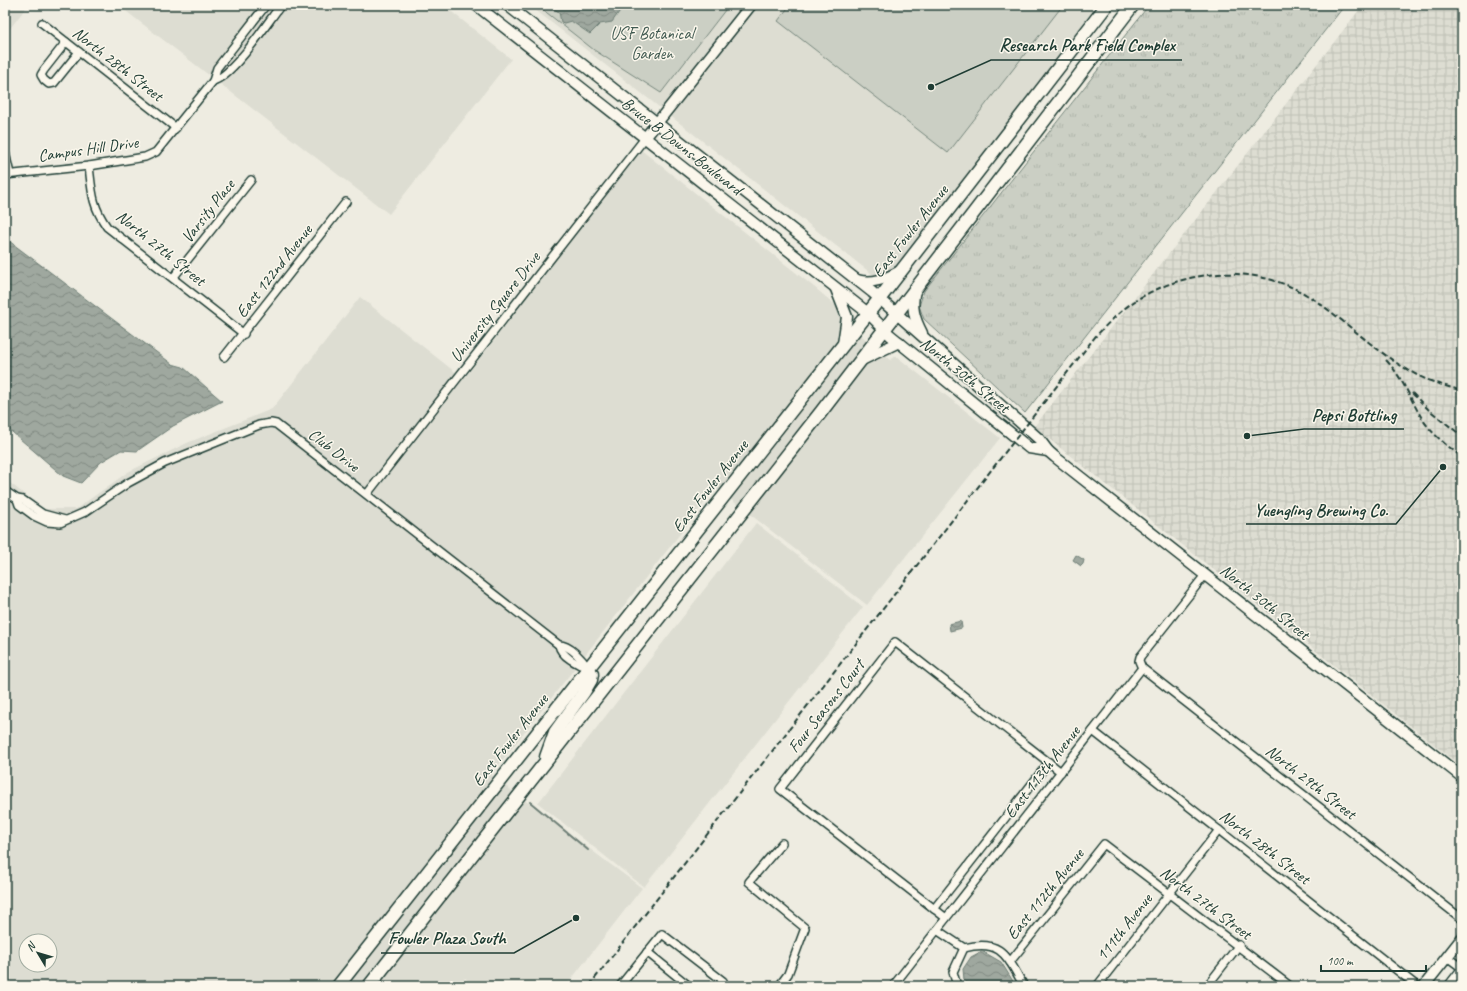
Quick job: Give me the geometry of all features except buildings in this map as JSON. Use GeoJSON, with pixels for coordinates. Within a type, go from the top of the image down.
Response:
{"type":"FeatureCollection","features":[{"type":"Feature","properties":{"kind":"main road","name":"Bruce B Downs Boulevard"},"geometry":{"type":"LineString","coordinates":[[476,5],[868,313]]}},
{"type":"Feature","properties":{"kind":"main road","name":"Bruce B Downs Boulevard"},"geometry":{"type":"LineString","coordinates":[[507,5],[658,123],[896,314]]}},
{"type":"Feature","properties":{"kind":"main road"},"geometry":{"type":"LineString","coordinates":[[645,138],[751,5]]}},
{"type":"Feature","properties":{"kind":"main road","name":"East Fowler Avenue"},"geometry":{"type":"LineString","coordinates":[[338,986],[901,271],[1107,5]]}},
{"type":"Feature","properties":{"kind":"main road"},"geometry":{"type":"LineString","coordinates":[[369,986],[860,361],[1133,5]]}},
{"type":"Feature","properties":{"kind":"main road"},"geometry":{"type":"LineString","coordinates":[[853,279],[865,282],[875,282],[886,279],[901,271]]}},
{"type":"Feature","properties":{"kind":"main road"},"geometry":{"type":"LineString","coordinates":[[836,287],[847,317],[843,344]]}},
{"type":"Feature","properties":{"kind":"main road"},"geometry":{"type":"LineString","coordinates":[[914,290],[912,301],[914,317],[924,337]]}},
{"type":"Feature","properties":{"kind":"main road","name":"North 30th Street"},"geometry":{"type":"LineString","coordinates":[[868,313],[899,342],[1029,448],[1048,451]]}},
{"type":"Feature","properties":{"kind":"main road","name":"North 30th Street"},"geometry":{"type":"LineString","coordinates":[[896,314],[1040,439],[1048,451],[1462,777]]}},
{"type":"Feature","properties":{"kind":"main road"},"geometry":{"type":"LineString","coordinates":[[860,361],[899,342]]}},
{"type":"Feature","properties":{"kind":"main road"},"geometry":{"type":"LineString","coordinates":[[545,762],[548,746],[555,732],[591,680],[592,674],[588,668]]}},
{"type":"Feature","properties":{"kind":"main road"},"geometry":{"type":"LineString","coordinates":[[1424,986],[1462,938]]}},
{"type":"Feature","properties":{"kind":"street","name":"Campus Hill Drive"},"geometry":{"type":"LineString","coordinates":[[8,174],[89,166],[145,157],[156,152],[213,81],[217,68],[266,5]]}},
{"type":"Feature","properties":{"kind":"street","name":"Campus Hill Drive"},"geometry":{"type":"LineString","coordinates":[[213,81],[230,71],[281,5]]}},
{"type":"Feature","properties":{"kind":"street","name":"North 28th Street"},"geometry":{"type":"LineString","coordinates":[[42,23],[176,128]]}},
{"type":"Feature","properties":{"kind":"street"},"geometry":{"type":"LineString","coordinates":[[66,42],[41,75],[49,84],[54,83],[79,52]]}},
{"type":"Feature","properties":{"kind":"street","name":"University Square Drive"},"geometry":{"type":"LineString","coordinates":[[367,494],[645,138]]}},
{"type":"Feature","properties":{"kind":"street"},"geometry":{"type":"LineString","coordinates":[[5,152],[8,174]]}},
{"type":"Feature","properties":{"kind":"street","name":"North 27th Street"},"geometry":{"type":"LineString","coordinates":[[89,166],[92,199],[97,213],[107,227],[244,334]]}},
{"type":"Feature","properties":{"kind":"street","name":"Varsity Place"},"geometry":{"type":"LineString","coordinates":[[173,278],[251,180]]}},
{"type":"Feature","properties":{"kind":"street","name":"East 122nd Avenue"},"geometry":{"type":"LineString","coordinates":[[224,357],[244,334],[346,202]]}},
{"type":"Feature","properties":{"kind":"street","name":"Club Drive"},"geometry":{"type":"LineString","coordinates":[[5,492],[17,499],[19,505],[42,520],[60,523],[85,512],[128,483],[164,463],[200,447],[265,423],[271,423],[280,427],[367,494],[559,645],[560,650],[579,666],[588,668]]}},
{"type":"Feature","properties":{"kind":"street","name":"East 113th Avenue"},"geometry":{"type":"LineString","coordinates":[[893,986],[1142,668],[1139,661],[1140,657],[1205,575]]}},
{"type":"Feature","properties":{"kind":"street","name":"Four Seasons Court"},"geometry":{"type":"LineString","coordinates":[[946,918],[780,789],[895,642],[1061,772]]}},
{"type":"Feature","properties":{"kind":"street","name":"North 29th Street"},"geometry":{"type":"LineString","coordinates":[[1142,668],[1462,919]]}},
{"type":"Feature","properties":{"kind":"street","name":"North 28th Street"},"geometry":{"type":"LineString","coordinates":[[1093,731],[1418,986]]}},
{"type":"Feature","properties":{"kind":"street"},"geometry":{"type":"LineString","coordinates":[[934,909],[1049,762]]}},
{"type":"Feature","properties":{"kind":"street","name":"111th Avenue"},"geometry":{"type":"LineString","coordinates":[[1097,986],[1219,830]]}},
{"type":"Feature","properties":{"kind":"street"},"geometry":{"type":"LineString","coordinates":[[779,986],[788,974],[805,928],[749,882],[782,842]]}},
{"type":"Feature","properties":{"kind":"street","name":"North 27th Street"},"geometry":{"type":"LineString","coordinates":[[1104,844],[1239,945],[1290,986]]}},
{"type":"Feature","properties":{"kind":"street","name":"East 112th Avenue"},"geometry":{"type":"LineString","coordinates":[[1010,962],[1104,844]]}},
{"type":"Feature","properties":{"kind":"street"},"geometry":{"type":"LineString","coordinates":[[937,930],[964,948],[979,944],[993,945],[1010,962],[1024,986]]}},
{"type":"Feature","properties":{"kind":"street"},"geometry":{"type":"LineString","coordinates":[[620,986],[662,934],[723,980]]}},
{"type":"Feature","properties":{"kind":"street"},"geometry":{"type":"LineString","coordinates":[[1207,986],[1239,945]]}},
{"type":"Feature","properties":{"kind":"street"},"geometry":{"type":"LineString","coordinates":[[957,986],[953,972],[964,948]]}},
{"type":"Feature","properties":{"kind":"street"},"geometry":{"type":"LineString","coordinates":[[647,952],[689,986]]}},
{"type":"Feature","properties":{"kind":"street"},"geometry":{"type":"LineString","coordinates":[[1447,957],[1462,968],[1448,986]]}},
{"type":"Feature","properties":{"kind":"shaded area"},"geometry":{"type":"Polygon","coordinates":[[[5,5],[28,5],[5,35],[5,5]]]}},
{"type":"Feature","properties":{"kind":"shaded area"},"geometry":{"type":"Polygon","coordinates":[[[118,5],[443,5],[511,59],[389,214],[118,5]]]}},
{"type":"Feature","properties":{"kind":"shaded area"},"geometry":{"type":"Polygon","coordinates":[[[529,5],[1106,5],[886,285],[529,5]]]}},
{"type":"Feature","properties":{"kind":"shaded area"},"geometry":{"type":"Polygon","coordinates":[[[1363,5],[1462,5],[1462,767],[1034,427],[1363,5]]]}},
{"type":"Feature","properties":{"kind":"shaded area"},"geometry":{"type":"Polygon","coordinates":[[[641,150],[839,308],[841,318],[890,360],[896,356],[1000,438],[867,605],[716,488],[491,775],[642,888],[566,986],[475,986],[465,978],[459,986],[5,986],[5,479],[43,509],[76,509],[128,472],[187,443],[272,409],[360,297],[464,379],[641,150]]]}},
{"type":"Feature","properties":{"kind":"shaded area"},"geometry":{"type":"Polygon","coordinates":[[[756,523],[863,607],[644,887],[538,803],[756,523]]]}},
{"type":"Feature","properties":{"kind":"green space","name":"USF Botanical Garden"},"geometry":{"type":"Polygon","coordinates":[[[537,5],[729,5],[661,93],[594,50],[537,5]]]}},
{"type":"Feature","properties":{"kind":"green space"},"geometry":{"type":"Polygon","coordinates":[[[790,5],[1063,5],[948,153],[778,21],[790,5]]]}},
{"type":"Feature","properties":{"kind":"green space"},"geometry":{"type":"Polygon","coordinates":[[[1149,5],[1345,5],[1025,413],[924,319],[919,306],[924,291],[1149,5]]]}},
{"type":"Feature","properties":{"kind":"water"},"geometry":{"type":"Polygon","coordinates":[[[545,5],[624,5],[612,22],[600,24],[590,34],[571,21],[564,23],[561,22],[559,12],[554,9],[550,9],[545,5]]]}},
{"type":"Feature","properties":{"kind":"water"},"geometry":{"type":"Polygon","coordinates":[[[5,238],[172,364],[183,367],[222,401],[173,426],[137,451],[121,450],[101,462],[81,483],[63,476],[5,426],[5,238]]]}},
{"type":"Feature","properties":{"kind":"water"},"geometry":{"type":"Polygon","coordinates":[[[1076,555],[1084,560],[1081,566],[1073,560],[1076,555]]]}},
{"type":"Feature","properties":{"kind":"water"},"geometry":{"type":"Polygon","coordinates":[[[961,621],[962,628],[950,631],[949,624],[961,621]]]}},
{"type":"Feature","properties":{"kind":"water"},"geometry":{"type":"Polygon","coordinates":[[[982,951],[1001,962],[1016,986],[968,986],[964,980],[963,969],[971,957],[982,951]]]}},
{"type":"Feature","properties":{"kind":"waterway"},"geometry":{"type":"LineString","coordinates":[[530,802],[588,850]]}},
{"type":"Feature","properties":{"kind":"railway"},"geometry":{"type":"LineString","coordinates":[[589,986],[1095,337],[1126,307],[1159,288],[1182,280],[1205,275],[1251,275],[1274,280],[1295,289],[1316,301],[1392,360],[1405,368],[1430,381],[1462,391]]}},
{"type":"Feature","properties":{"kind":"railway"},"geometry":{"type":"LineString","coordinates":[[1386,360],[1392,366],[1420,415],[1433,433],[1462,457]]}},
{"type":"Feature","properties":{"kind":"railway"},"geometry":{"type":"LineString","coordinates":[[1412,393],[1428,409],[1462,436]]}},
{"type":"Feature","properties":{"kind":"place","name":"Research Park Field Complex"},"geometry":{"type":"Point","coordinates":[931,87]}},
{"type":"Feature","properties":{"kind":"place","name":"Pepsi Bottling"},"geometry":{"type":"Point","coordinates":[1247,436]}},
{"type":"Feature","properties":{"kind":"place","name":"Yuengling Brewing Co."},"geometry":{"type":"Point","coordinates":[1443,467]}},
{"type":"Feature","properties":{"kind":"place","name":"Fowler Plaza South"},"geometry":{"type":"Point","coordinates":[576,918]}}]}
